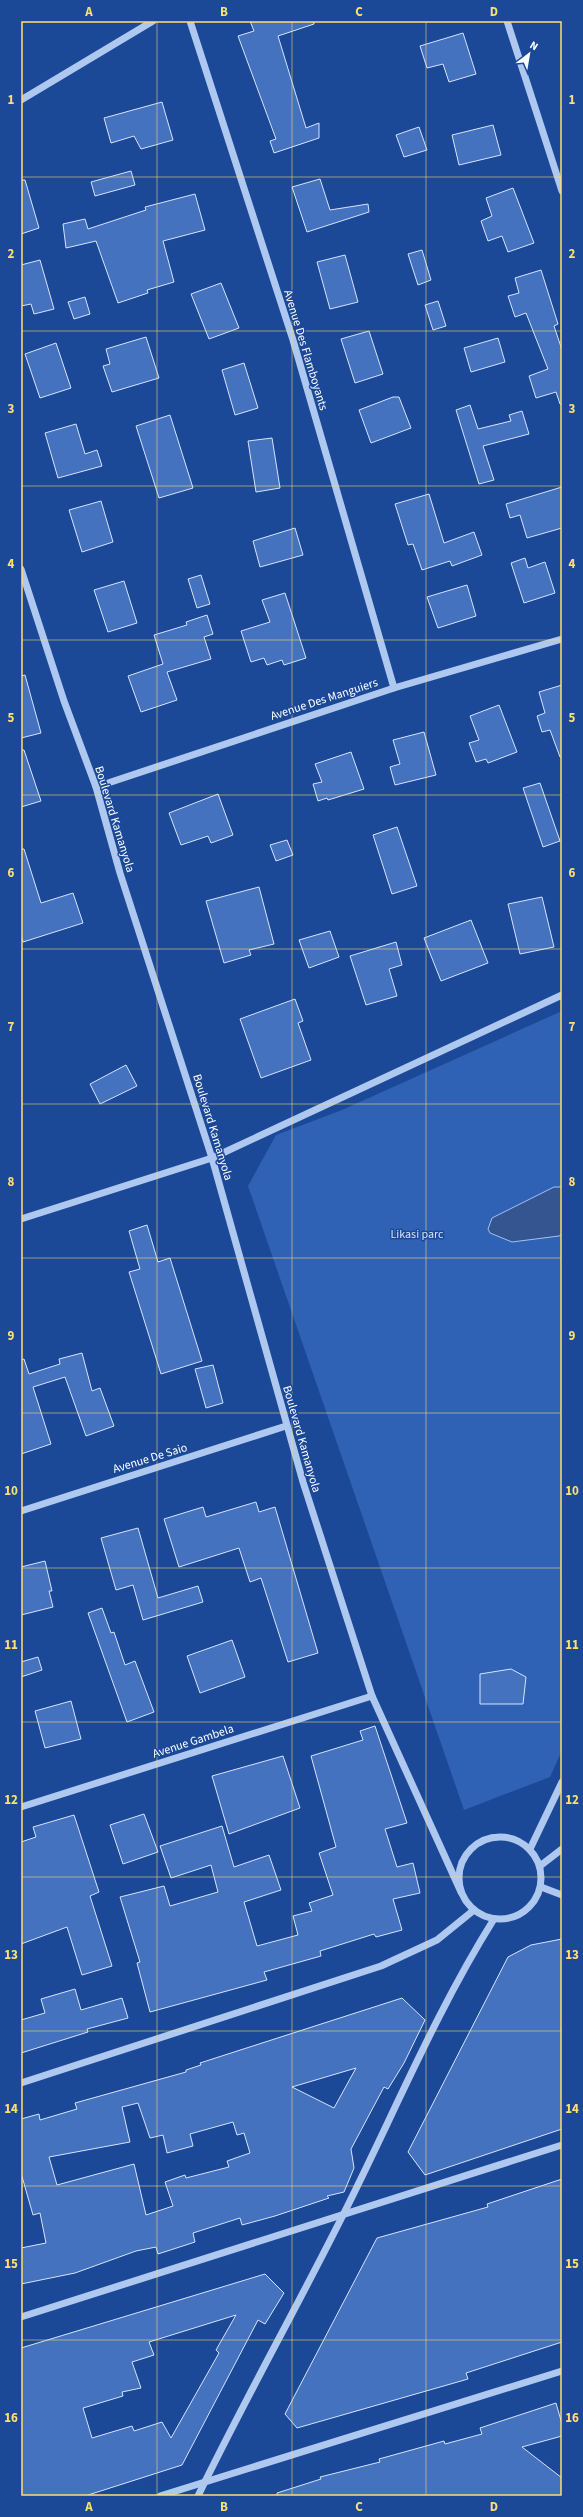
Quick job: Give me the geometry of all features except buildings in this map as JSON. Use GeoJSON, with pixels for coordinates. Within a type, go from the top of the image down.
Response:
{"type":"FeatureCollection","features":[{"type":"Feature","properties":{"kind":"street"},"geometry":{"type":"LineString","coordinates":[[21,100],[153,21]]}},
{"type":"Feature","properties":{"kind":"street","name":"Avenue Des Flamboyants"},"geometry":{"type":"LineString","coordinates":[[190,21],[293,340],[394,688]]}},
{"type":"Feature","properties":{"kind":"street"},"geometry":{"type":"LineString","coordinates":[[507,21],[562,191]]}},
{"type":"Feature","properties":{"kind":"street","name":"Boulevard Kamanyola"},"geometry":{"type":"LineString","coordinates":[[21,569],[64,701],[96,787],[120,873],[212,1158],[286,1426],[372,1696],[461,1892]]}},
{"type":"Feature","properties":{"kind":"street","name":"Avenue Des Manguiers"},"geometry":{"type":"LineString","coordinates":[[96,787],[394,688],[562,639]]}},
{"type":"Feature","properties":{"kind":"street"},"geometry":{"type":"LineString","coordinates":[[21,1219],[212,1158],[562,995]]}},
{"type":"Feature","properties":{"kind":"street","name":"Avenue De Saio"},"geometry":{"type":"LineString","coordinates":[[21,1510],[286,1426]]}},
{"type":"Feature","properties":{"kind":"street","name":"Avenue Gambela"},"geometry":{"type":"LineString","coordinates":[[21,1807],[372,1696]]}},
{"type":"Feature","properties":{"kind":"street"},"geometry":{"type":"LineString","coordinates":[[530,1848],[562,1782]]}},
{"type":"Feature","properties":{"kind":"street"},"geometry":{"type":"LineString","coordinates":[[508,1837],[520,1841],[530,1848],[540,1866],[541,1887],[535,1901],[524,1912],[515,1917],[494,1919],[474,1910],[461,1892],[459,1880],[460,1868],[469,1852],[483,1840],[508,1837]]}},
{"type":"Feature","properties":{"kind":"street"},"geometry":{"type":"LineString","coordinates":[[540,1866],[562,1849]]}},
{"type":"Feature","properties":{"kind":"street"},"geometry":{"type":"LineString","coordinates":[[541,1887],[562,1895]]}},
{"type":"Feature","properties":{"kind":"street"},"geometry":{"type":"LineString","coordinates":[[21,2083],[381,1966],[437,1940],[474,1910]]}},
{"type":"Feature","properties":{"kind":"street"},"geometry":{"type":"LineString","coordinates":[[198,2496],[343,2215],[436,2020],[469,1958],[494,1919]]}},
{"type":"Feature","properties":{"kind":"street"},"geometry":{"type":"LineString","coordinates":[[21,2317],[562,2145]]}},
{"type":"Feature","properties":{"kind":"street"},"geometry":{"type":"LineString","coordinates":[[160,2496],[562,2371]]}},
{"type":"Feature","properties":{"kind":"green space","name":"Likasi parc"},"geometry":{"type":"Polygon","coordinates":[[[562,1011],[562,1750],[550,1777],[464,1810],[248,1186],[276,1135],[342,1110],[562,1011]]]}},
{"type":"Feature","properties":{"kind":"shaded area"},"geometry":{"type":"Polygon","coordinates":[[[554,1187],[562,1187],[562,1234],[559,1236],[512,1242],[490,1233],[488,1229],[492,1218],[554,1187]]]}}]}
